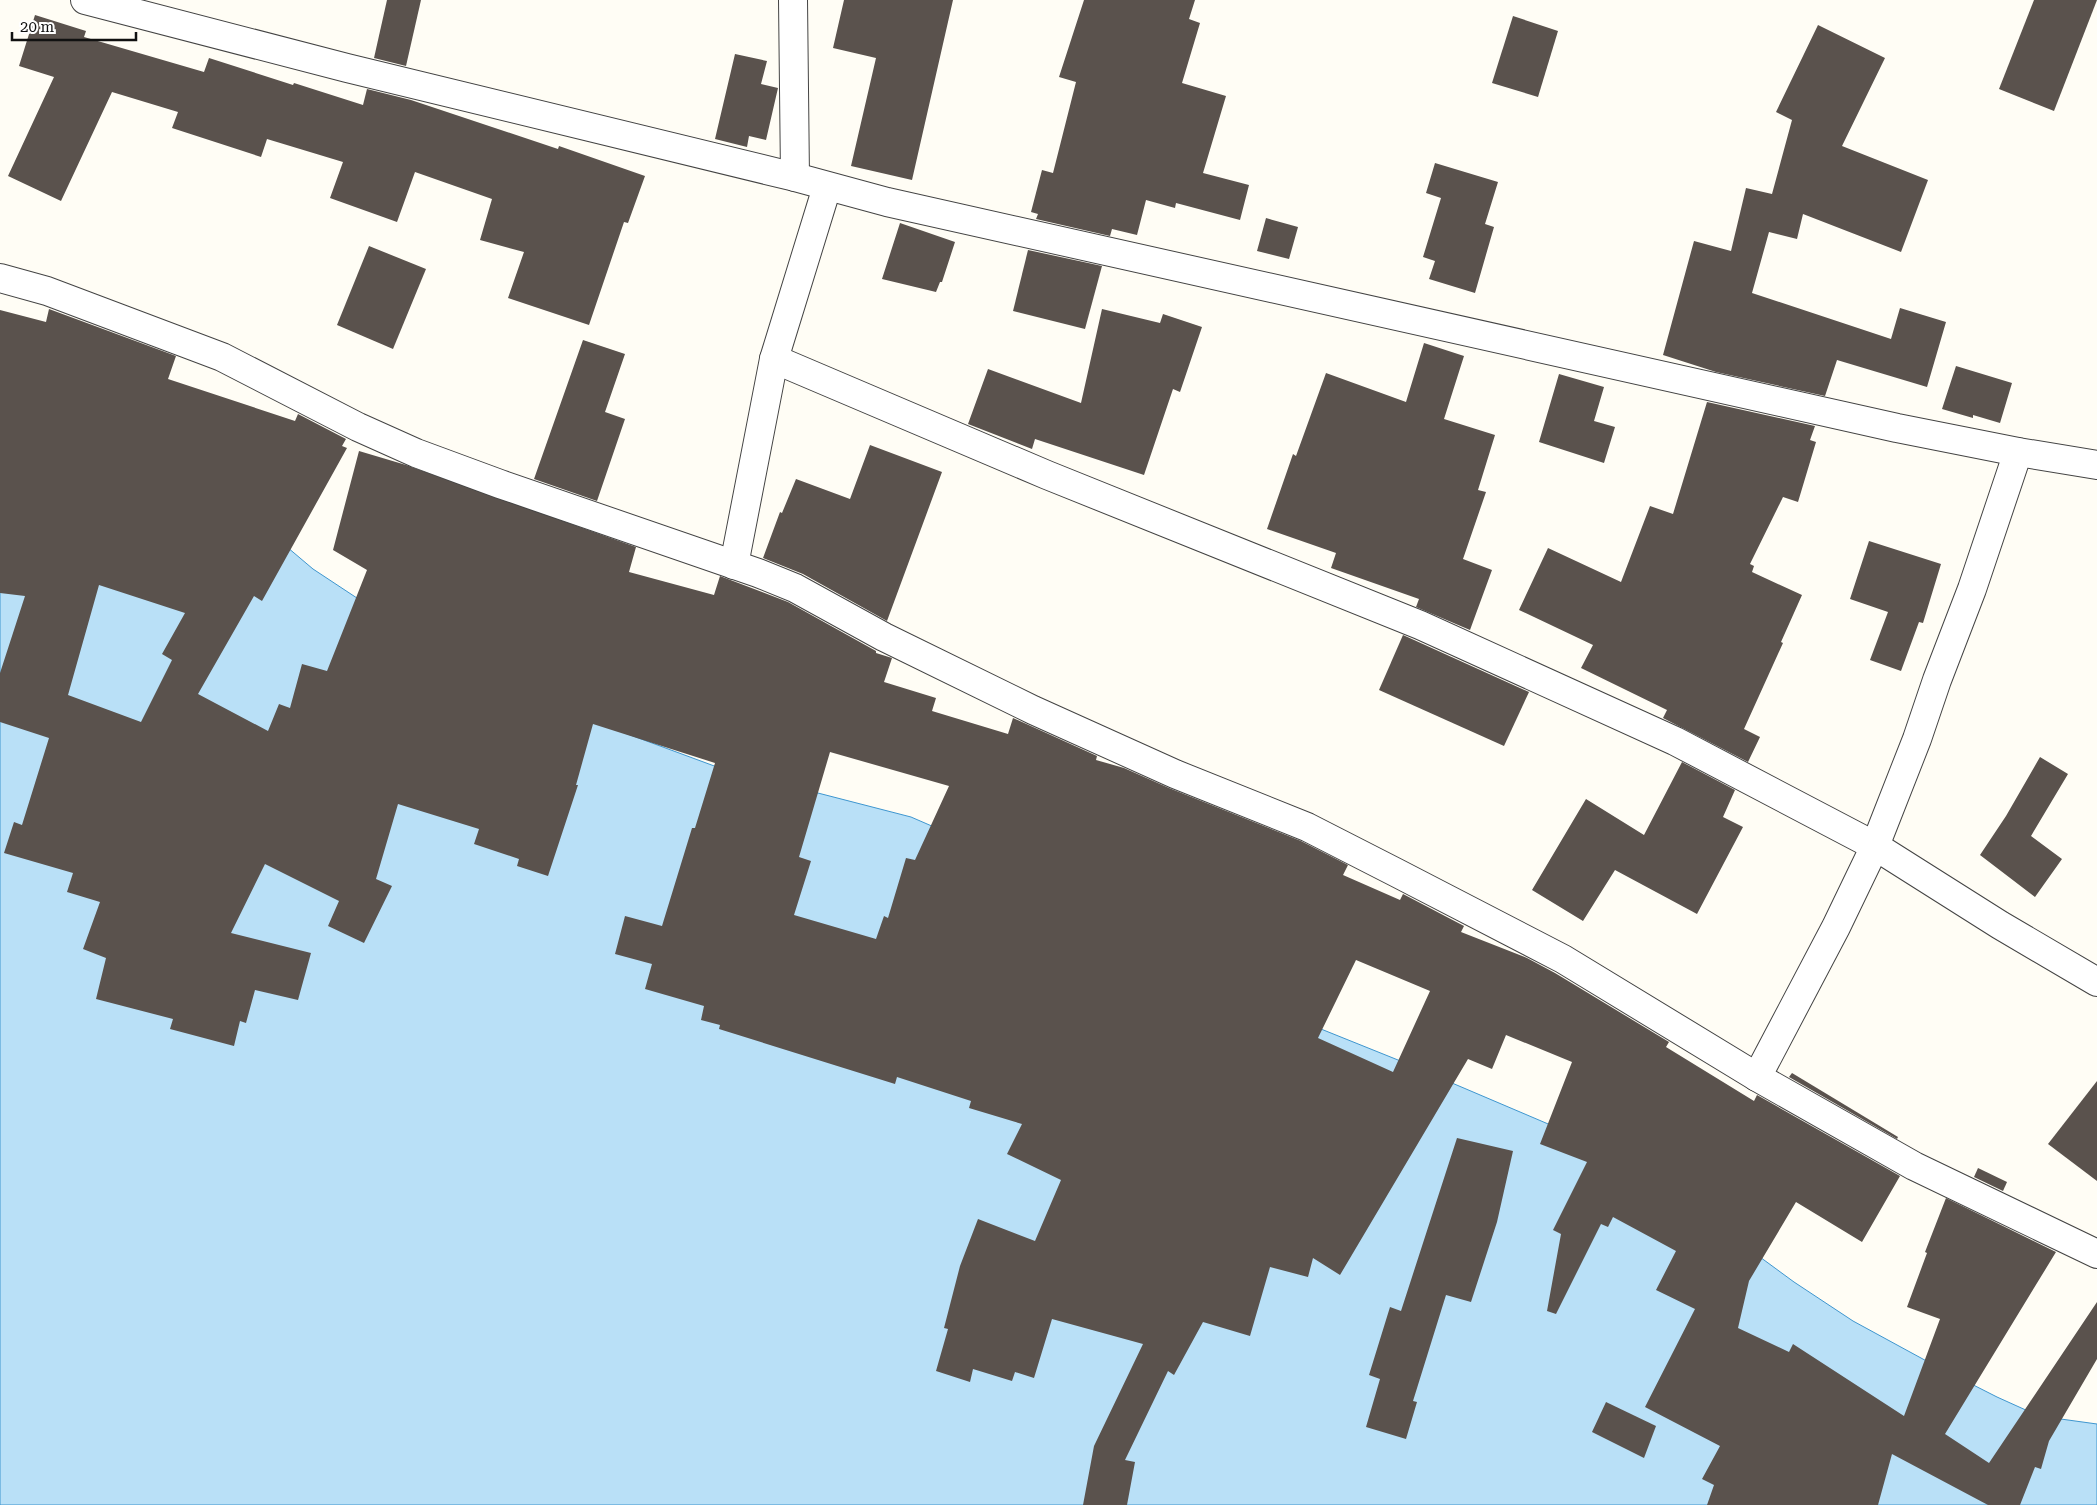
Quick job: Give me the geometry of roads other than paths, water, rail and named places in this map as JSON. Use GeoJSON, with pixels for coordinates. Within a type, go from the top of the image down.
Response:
{"type":"FeatureCollection","features":[{"type":"Feature","properties":{"kind":"street"},"geometry":{"type":"LineString","coordinates":[[85,0],[510,108],[795,177],[827,187],[1897,428],[2018,452],[2097,465]]}},
{"type":"Feature","properties":{"kind":"street"},"geometry":{"type":"LineString","coordinates":[[792,0],[795,177]]}},
{"type":"Feature","properties":{"kind":"street"},"geometry":{"type":"LineString","coordinates":[[734,565],[774,359],[827,187]]}},
{"type":"Feature","properties":{"kind":"street"},"geometry":{"type":"LineString","coordinates":[[0,278],[47,292],[222,357],[349,422],[416,453],[794,588],[884,637],[1033,710],[1175,774],[1323,836],[1563,959],[1758,1077],[1914,1166],[2097,1254]]}},
{"type":"Feature","properties":{"kind":"street"},"geometry":{"type":"LineString","coordinates":[[774,359],[1047,475],[1420,625],[1676,741],[1875,846],[2000,925],[2097,982]]}},
{"type":"Feature","properties":{"kind":"street"},"geometry":{"type":"LineString","coordinates":[[1758,1077],[1836,927],[1875,846],[1972,589],[2018,452]]}},
{"type":"Feature","properties":{"kind":"water"},"geometry":{"type":"Polygon","coordinates":[[[0,433],[261,525],[313,569],[366,604],[568,712],[717,767],[911,817],[1047,876],[1311,1025],[1567,1132],[1719,1227],[1794,1282],[1853,1321],[1932,1364],[2039,1416],[2097,1424],[2097,1505],[0,1505],[0,433]]]}}]}
